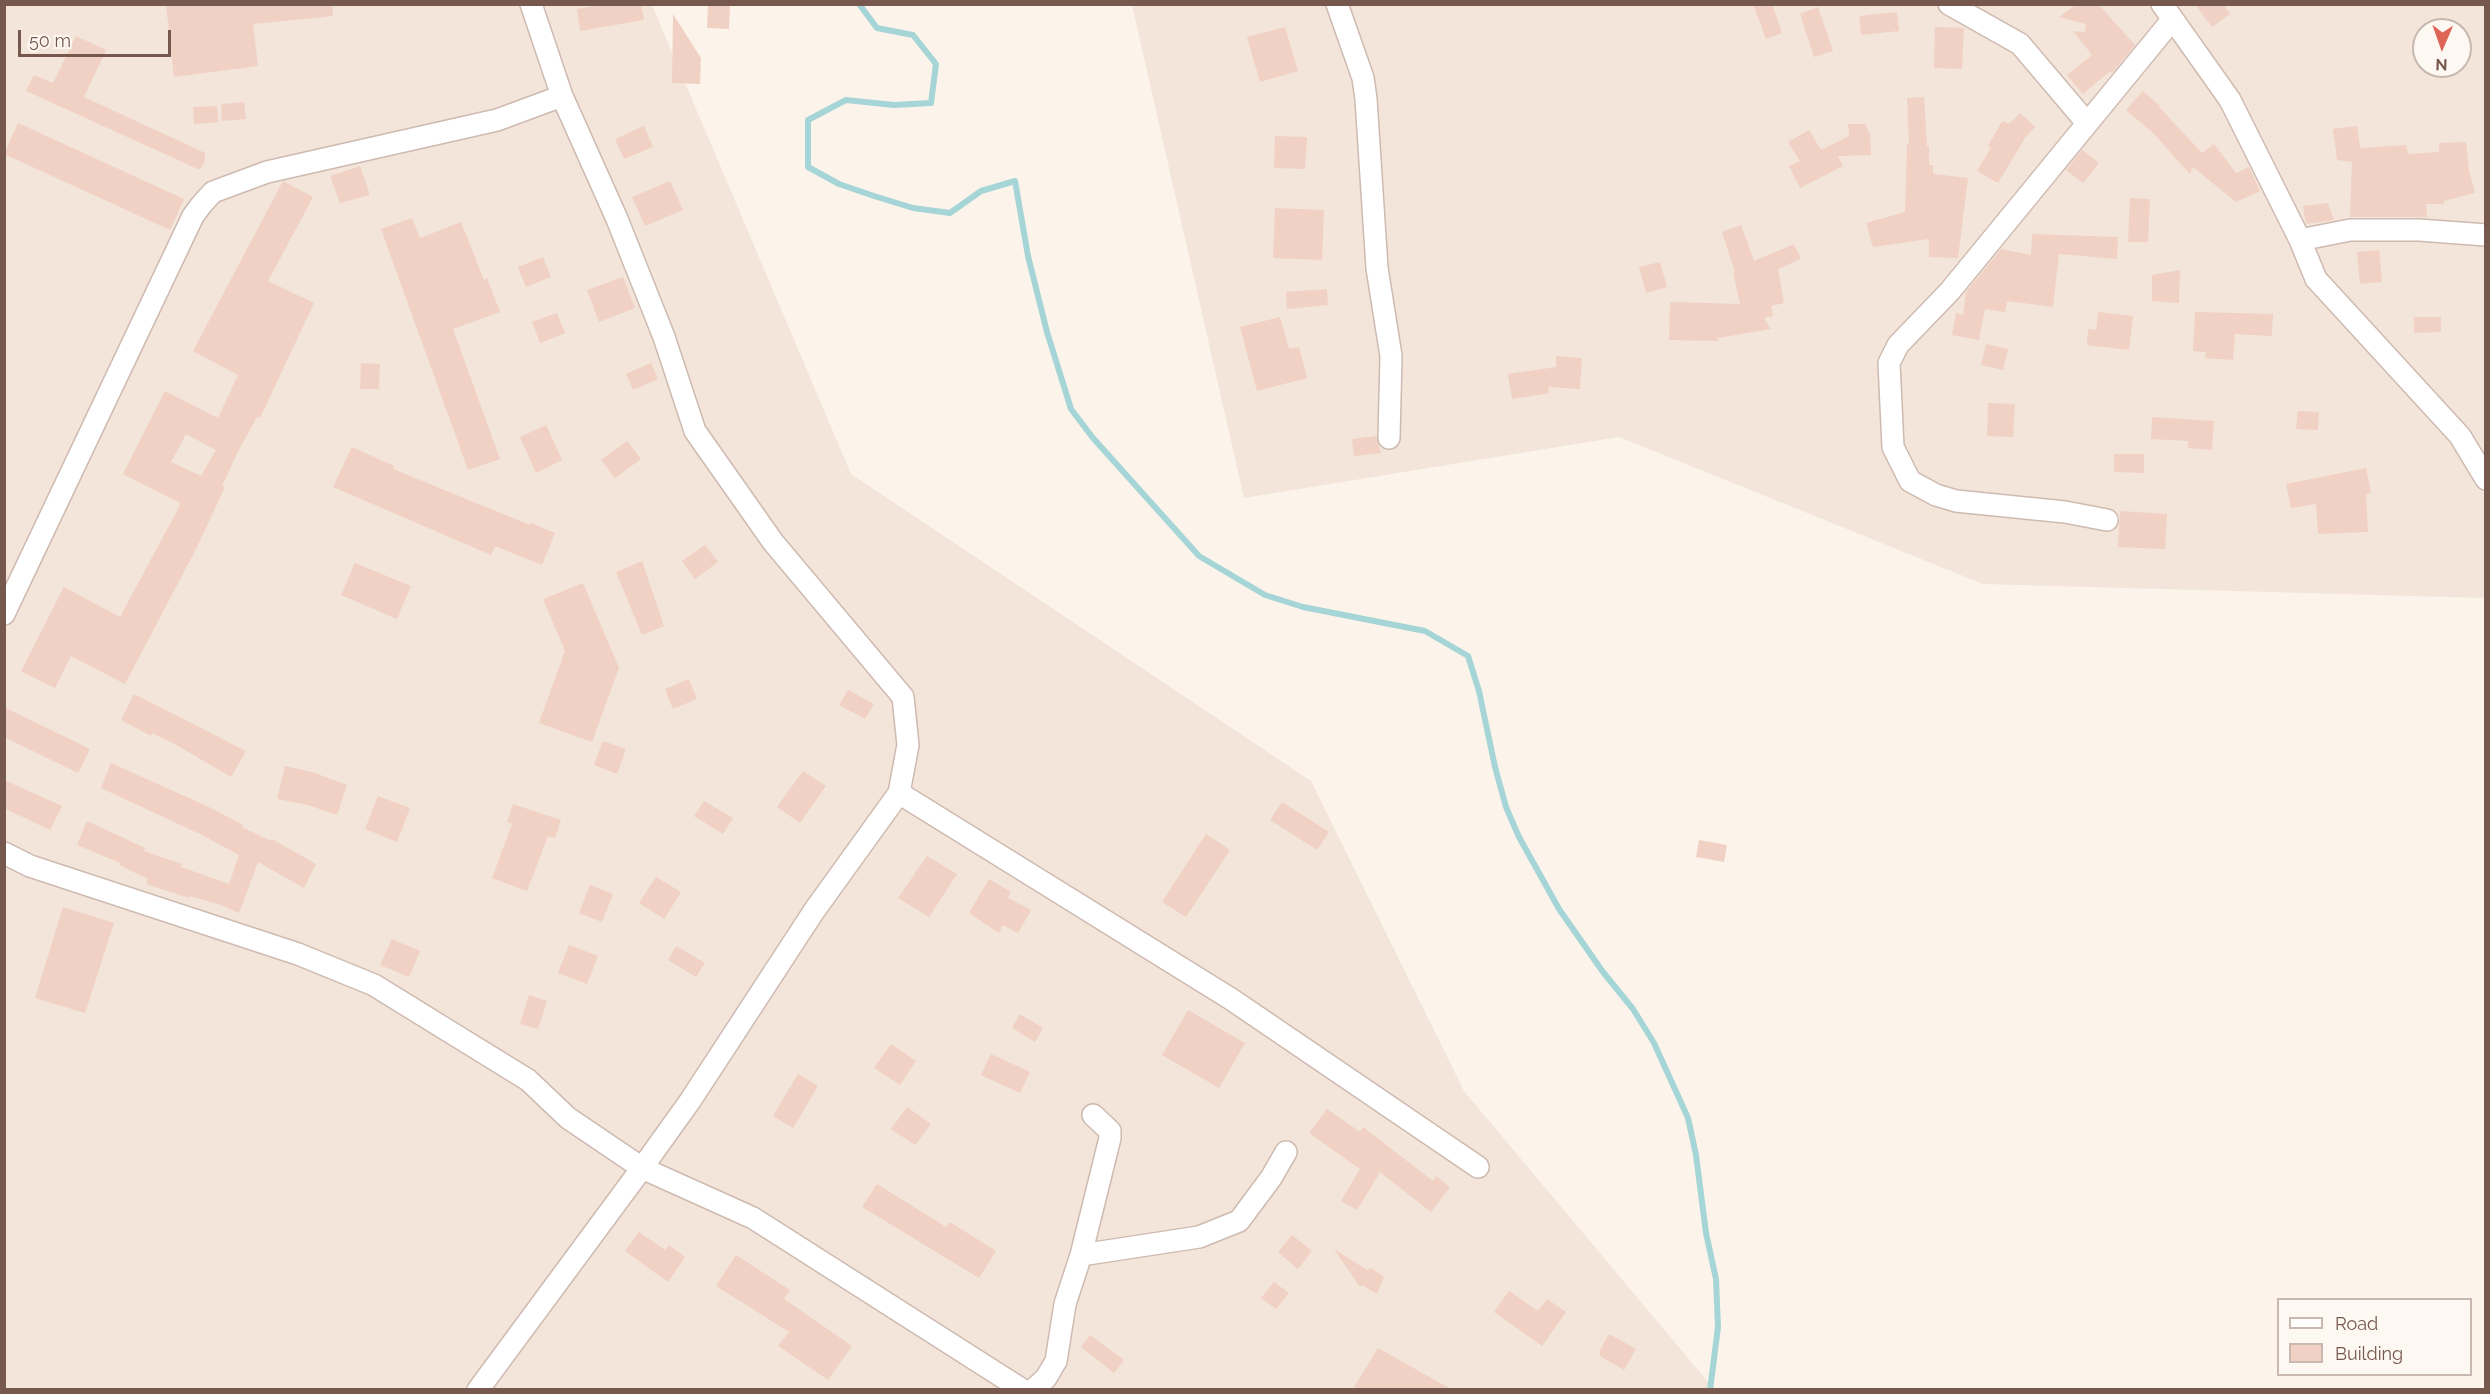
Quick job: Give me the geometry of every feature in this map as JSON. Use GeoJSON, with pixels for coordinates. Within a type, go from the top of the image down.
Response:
{"type":"FeatureCollection","features":[{"type":"Feature","properties":{"kind":"street"},"geometry":{"type":"LineString","coordinates":[[478,1389],[690,1101],[814,911],[899,793],[908,745],[903,697],[773,542],[695,431],[664,337],[617,219],[562,96],[531,4]]}},
{"type":"Feature","properties":{"kind":"street"},"geometry":{"type":"LineString","coordinates":[[1337,4],[1363,78],[1366,99],[1377,268],[1391,356],[1389,438]]}},
{"type":"Feature","properties":{"kind":"street"},"geometry":{"type":"LineString","coordinates":[[1949,4],[2020,44],[2087,123]]}},
{"type":"Feature","properties":{"kind":"street"},"geometry":{"type":"LineString","coordinates":[[2107,520],[1956,501],[1936,495],[1910,481],[1893,447],[1889,363],[1898,345],[1950,291],[2087,123],[2167,12],[2230,100],[2300,240],[2316,279],[2460,436],[2486,479]]}},
{"type":"Feature","properties":{"kind":"street"},"geometry":{"type":"LineString","coordinates":[[4,614],[193,216],[213,192],[267,172],[497,120],[562,96]]}},
{"type":"Feature","properties":{"kind":"street"},"geometry":{"type":"LineString","coordinates":[[2300,240],[2350,230],[2419,230],[2486,235]]}},
{"type":"Feature","properties":{"kind":"street"},"geometry":{"type":"LineString","coordinates":[[899,793],[1231,999],[1478,1167]]}},
{"type":"Feature","properties":{"kind":"street"},"geometry":{"type":"LineString","coordinates":[[4,853],[30,866],[298,954],[374,985],[528,1080],[568,1118],[642,1168],[753,1218],[1023,1389]]}},
{"type":"Feature","properties":{"kind":"street"},"geometry":{"type":"LineString","coordinates":[[1033,1389],[1046,1378],[1056,1361],[1065,1305],[1110,1138],[1110,1131],[1093,1115]]}},
{"type":"Feature","properties":{"kind":"street"},"geometry":{"type":"LineString","coordinates":[[1080,1255],[1199,1237],[1239,1221],[1271,1178],[1286,1152]]}},
{"type":"Feature","properties":{"kind":"shaded area"},"geometry":{"type":"Polygon","coordinates":[[[5,4],[652,5],[851,474],[1311,781],[1464,1091],[1714,1389],[5,1390],[5,4]]]}},
{"type":"Feature","properties":{"kind":"shaded area"},"geometry":{"type":"Polygon","coordinates":[[[1132,5],[2485,5],[2485,598],[1983,584],[1619,437],[1244,498],[1132,5]]]}},
{"type":"Feature","properties":{"kind":"building"},"geometry":{"type":"Polygon","coordinates":[[[166,4],[332,4],[333,16],[253,24],[258,66],[174,77],[166,4]]]}},
{"type":"Feature","properties":{"kind":"building"},"geometry":{"type":"Polygon","coordinates":[[[605,4],[641,4],[644,20],[580,31],[577,9],[605,4]]]}},
{"type":"Feature","properties":{"kind":"building"},"geometry":{"type":"Polygon","coordinates":[[[708,4],[730,4],[729,29],[707,28],[708,4]]]}},
{"type":"Feature","properties":{"kind":"building"},"geometry":{"type":"Polygon","coordinates":[[[1753,4],[1772,4],[1782,33],[1766,39],[1753,4]]]}},
{"type":"Feature","properties":{"kind":"building"},"geometry":{"type":"Polygon","coordinates":[[[2077,4],[2098,4],[2135,45],[2112,73],[2110,71],[2083,94],[2067,75],[2092,55],[2073,31],[2085,32],[2086,24],[2059,17],[2077,4]]]}},
{"type":"Feature","properties":{"kind":"building"},"geometry":{"type":"Polygon","coordinates":[[[2195,4],[2223,4],[2230,14],[2212,27],[2195,4]]]}},
{"type":"Feature","properties":{"kind":"building"},"geometry":{"type":"Polygon","coordinates":[[[1818,7],[1833,51],[1814,57],[1800,14],[1818,7]]]}},
{"type":"Feature","properties":{"kind":"building"},"geometry":{"type":"Polygon","coordinates":[[[1897,12],[1899,31],[1861,35],[1859,16],[1897,12]]]}},
{"type":"Feature","properties":{"kind":"building"},"geometry":{"type":"Polygon","coordinates":[[[673,14],[701,58],[700,84],[672,83],[673,14]]]}},
{"type":"Feature","properties":{"kind":"building"},"geometry":{"type":"Polygon","coordinates":[[[1285,27],[1298,71],[1260,82],[1247,37],[1285,27]]]}},
{"type":"Feature","properties":{"kind":"building"},"geometry":{"type":"Polygon","coordinates":[[[1935,27],[1964,28],[1962,69],[1934,68],[1935,27]]]}},
{"type":"Feature","properties":{"kind":"building"},"geometry":{"type":"Polygon","coordinates":[[[76,36],[106,50],[84,97],[205,153],[205,160],[200,170],[26,91],[34,75],[53,83],[76,36]]]}},
{"type":"Feature","properties":{"kind":"building"},"geometry":{"type":"Polygon","coordinates":[[[2143,91],[2160,106],[2202,153],[2214,144],[2236,173],[2249,167],[2260,191],[2236,202],[2193,167],[2190,174],[2153,133],[2126,110],[2143,91]]]}},
{"type":"Feature","properties":{"kind":"building"},"geometry":{"type":"Polygon","coordinates":[[[1924,97],[1929,165],[1933,165],[1933,174],[1968,178],[1958,258],[1929,257],[1929,239],[1873,247],[1866,223],[1905,212],[1907,144],[1909,144],[1907,98],[1924,97]]]}},
{"type":"Feature","properties":{"kind":"building"},"geometry":{"type":"Polygon","coordinates":[[[244,102],[246,119],[222,121],[221,104],[244,102]]]}},
{"type":"Feature","properties":{"kind":"building"},"geometry":{"type":"Polygon","coordinates":[[[217,106],[218,122],[194,124],[193,107],[217,106]]]}},
{"type":"Feature","properties":{"kind":"building"},"geometry":{"type":"Polygon","coordinates":[[[2020,113],[2035,127],[2025,138],[1998,183],[1977,171],[1991,148],[1988,146],[2002,121],[2009,124],[2020,113]]]}},
{"type":"Feature","properties":{"kind":"building"},"geometry":{"type":"Polygon","coordinates":[[[18,123],[184,199],[170,230],[4,154],[18,123]]]}},
{"type":"Feature","properties":{"kind":"building"},"geometry":{"type":"Polygon","coordinates":[[[1848,124],[1865,124],[1870,135],[1871,155],[1838,156],[1843,166],[1800,188],[1789,166],[1800,161],[1788,142],[1809,130],[1821,150],[1849,136],[1848,124]]]}},
{"type":"Feature","properties":{"kind":"building"},"geometry":{"type":"Polygon","coordinates":[[[644,126],[653,147],[624,159],[615,139],[644,126]]]}},
{"type":"Feature","properties":{"kind":"building"},"geometry":{"type":"Polygon","coordinates":[[[2357,126],[2360,148],[2406,145],[2408,154],[2439,152],[2439,143],[2466,142],[2469,171],[2475,193],[2444,201],[2444,204],[2426,204],[2427,217],[2350,217],[2352,162],[2337,160],[2333,129],[2357,126]]]}},
{"type":"Feature","properties":{"kind":"building"},"geometry":{"type":"Polygon","coordinates":[[[1275,136],[1307,137],[1305,169],[1274,168],[1275,136]]]}},
{"type":"Feature","properties":{"kind":"building"},"geometry":{"type":"Polygon","coordinates":[[[2082,150],[2099,163],[2083,183],[2066,170],[2082,150]]]}},
{"type":"Feature","properties":{"kind":"building"},"geometry":{"type":"Polygon","coordinates":[[[360,166],[370,195],[340,203],[330,176],[360,166]]]}},
{"type":"Feature","properties":{"kind":"building"},"geometry":{"type":"Polygon","coordinates":[[[283,181],[313,197],[268,281],[314,303],[260,418],[257,417],[237,453],[222,486],[225,487],[197,547],[125,684],[71,656],[55,688],[21,671],[64,587],[120,617],[178,509],[180,503],[123,474],[165,391],[218,418],[238,375],[193,351],[283,181]],[[186,434],[171,462],[201,476],[216,450],[186,434]]]}},
{"type":"Feature","properties":{"kind":"building"},"geometry":{"type":"Polygon","coordinates":[[[670,181],[683,210],[645,226],[632,197],[670,181]]]}},
{"type":"Feature","properties":{"kind":"building"},"geometry":{"type":"Polygon","coordinates":[[[2130,198],[2150,199],[2148,242],[2128,242],[2130,198]]]}},
{"type":"Feature","properties":{"kind":"building"},"geometry":{"type":"Polygon","coordinates":[[[2328,203],[2334,220],[2306,224],[2303,206],[2328,203]]]}},
{"type":"Feature","properties":{"kind":"building"},"geometry":{"type":"Polygon","coordinates":[[[1275,208],[1324,210],[1322,260],[1273,258],[1275,208]]]}},
{"type":"Feature","properties":{"kind":"building"},"geometry":{"type":"Polygon","coordinates":[[[412,218],[420,238],[461,222],[484,280],[487,278],[500,312],[453,329],[500,459],[468,470],[381,229],[412,218]]]}},
{"type":"Feature","properties":{"kind":"building"},"geometry":{"type":"Polygon","coordinates":[[[1741,225],[1754,261],[1794,244],[1801,259],[1778,269],[1784,303],[1771,306],[1773,316],[1764,318],[1771,329],[1718,338],[1718,341],[1669,340],[1670,302],[1740,304],[1733,273],[1735,272],[1722,232],[1741,225]]]}},
{"type":"Feature","properties":{"kind":"building"},"geometry":{"type":"Polygon","coordinates":[[[2032,234],[2118,237],[2117,259],[2059,254],[2053,307],[2007,301],[2005,312],[1985,309],[1979,340],[1952,335],[1956,313],[1963,315],[1966,292],[2001,249],[2031,255],[2032,234]]]}},
{"type":"Feature","properties":{"kind":"building"},"geometry":{"type":"Polygon","coordinates":[[[2379,250],[2382,282],[2360,284],[2357,252],[2379,250]]]}},
{"type":"Feature","properties":{"kind":"building"},"geometry":{"type":"Polygon","coordinates":[[[543,257],[551,277],[526,287],[518,267],[543,257]]]}},
{"type":"Feature","properties":{"kind":"building"},"geometry":{"type":"Polygon","coordinates":[[[1660,262],[1667,287],[1646,293],[1639,267],[1660,262]]]}},
{"type":"Feature","properties":{"kind":"building"},"geometry":{"type":"Polygon","coordinates":[[[2180,270],[2179,303],[2152,301],[2152,275],[2180,270]]]}},
{"type":"Feature","properties":{"kind":"building"},"geometry":{"type":"Polygon","coordinates":[[[623,277],[635,308],[599,322],[587,290],[623,277]]]}},
{"type":"Feature","properties":{"kind":"building"},"geometry":{"type":"Polygon","coordinates":[[[1327,289],[1328,305],[1287,309],[1286,292],[1327,289]]]}},
{"type":"Feature","properties":{"kind":"building"},"geometry":{"type":"Polygon","coordinates":[[[2098,312],[2133,316],[2129,350],[2087,345],[2088,329],[2096,330],[2098,312]]]}},
{"type":"Feature","properties":{"kind":"building"},"geometry":{"type":"Polygon","coordinates":[[[2195,312],[2273,314],[2272,336],[2235,334],[2233,360],[2205,358],[2206,352],[2193,351],[2195,312]]]}},
{"type":"Feature","properties":{"kind":"building"},"geometry":{"type":"Polygon","coordinates":[[[557,313],[565,333],[540,343],[532,322],[557,313]]]}},
{"type":"Feature","properties":{"kind":"building"},"geometry":{"type":"Polygon","coordinates":[[[1280,317],[1289,349],[1299,347],[1307,378],[1257,391],[1240,327],[1280,317]]]}},
{"type":"Feature","properties":{"kind":"building"},"geometry":{"type":"Polygon","coordinates":[[[2414,317],[2441,317],[2441,332],[2414,333],[2414,317]]]}},
{"type":"Feature","properties":{"kind":"building"},"geometry":{"type":"Polygon","coordinates":[[[1986,344],[2008,349],[2003,370],[1981,365],[1986,344]]]}},
{"type":"Feature","properties":{"kind":"building"},"geometry":{"type":"Polygon","coordinates":[[[1556,356],[1582,358],[1580,389],[1548,387],[1549,393],[1512,399],[1508,374],[1556,367],[1556,356]]]}},
{"type":"Feature","properties":{"kind":"building"},"geometry":{"type":"Polygon","coordinates":[[[361,363],[380,364],[379,389],[360,389],[361,363]]]}},
{"type":"Feature","properties":{"kind":"building"},"geometry":{"type":"Polygon","coordinates":[[[651,363],[658,379],[633,390],[626,374],[651,363]]]}},
{"type":"Feature","properties":{"kind":"building"},"geometry":{"type":"Polygon","coordinates":[[[1988,403],[2015,404],[2013,437],[1987,436],[1988,403]]]}},
{"type":"Feature","properties":{"kind":"building"},"geometry":{"type":"Polygon","coordinates":[[[2298,411],[2319,412],[2318,430],[2296,429],[2298,411]]]}},
{"type":"Feature","properties":{"kind":"building"},"geometry":{"type":"Polygon","coordinates":[[[2152,417],[2214,421],[2212,450],[2188,448],[2188,441],[2151,439],[2152,417]]]}},
{"type":"Feature","properties":{"kind":"building"},"geometry":{"type":"Polygon","coordinates":[[[546,425],[562,460],[536,473],[520,437],[546,425]]]}},
{"type":"Feature","properties":{"kind":"building"},"geometry":{"type":"Polygon","coordinates":[[[1376,436],[1381,453],[1354,456],[1352,439],[1376,436]]]}},
{"type":"Feature","properties":{"kind":"building"},"geometry":{"type":"Polygon","coordinates":[[[627,441],[641,459],[615,478],[601,460],[627,441]]]}},
{"type":"Feature","properties":{"kind":"building"},"geometry":{"type":"Polygon","coordinates":[[[352,447],[394,466],[393,469],[555,533],[542,565],[495,546],[491,555],[333,487],[352,447]]]}},
{"type":"Feature","properties":{"kind":"building"},"geometry":{"type":"Polygon","coordinates":[[[2114,454],[2144,454],[2144,473],[2114,472],[2114,454]]]}},
{"type":"Feature","properties":{"kind":"building"},"geometry":{"type":"Polygon","coordinates":[[[2366,468],[2371,493],[2366,494],[2368,532],[2318,534],[2316,504],[2291,508],[2286,484],[2366,468]]]}},
{"type":"Feature","properties":{"kind":"building"},"geometry":{"type":"Polygon","coordinates":[[[2120,511],[2167,514],[2165,549],[2118,547],[2120,511]]]}},
{"type":"Feature","properties":{"kind":"building"},"geometry":{"type":"Polygon","coordinates":[[[705,545],[718,562],[695,579],[682,561],[705,545]]]}},
{"type":"Feature","properties":{"kind":"building"},"geometry":{"type":"Polygon","coordinates":[[[642,561],[664,626],[642,635],[616,572],[642,561]]]}},
{"type":"Feature","properties":{"kind":"building"},"geometry":{"type":"Polygon","coordinates":[[[355,563],[411,586],[397,619],[341,595],[355,563]]]}},
{"type":"Feature","properties":{"kind":"building"},"geometry":{"type":"Polygon","coordinates":[[[583,583],[619,668],[592,742],[539,723],[565,651],[543,599],[583,583]]]}},
{"type":"Feature","properties":{"kind":"building"},"geometry":{"type":"Polygon","coordinates":[[[689,679],[697,699],[673,709],[665,689],[689,679]]]}},
{"type":"Feature","properties":{"kind":"building"},"geometry":{"type":"Polygon","coordinates":[[[848,690],[874,704],[865,719],[839,705],[848,690]]]}},
{"type":"Feature","properties":{"kind":"building"},"geometry":{"type":"Polygon","coordinates":[[[134,694],[246,751],[231,777],[173,743],[152,733],[151,736],[121,720],[134,694]]]}},
{"type":"Feature","properties":{"kind":"building"},"geometry":{"type":"Polygon","coordinates":[[[4,707],[90,749],[78,773],[4,737],[4,707]]]}},
{"type":"Feature","properties":{"kind":"building"},"geometry":{"type":"Polygon","coordinates":[[[603,741],[626,749],[617,774],[594,765],[603,741]]]}},
{"type":"Feature","properties":{"kind":"building"},"geometry":{"type":"Polygon","coordinates":[[[111,763],[209,807],[243,825],[242,827],[271,841],[272,839],[316,864],[304,888],[258,862],[239,913],[221,905],[190,896],[189,898],[146,884],[148,879],[119,865],[120,863],[77,845],[87,821],[145,848],[144,851],[229,884],[239,855],[202,835],[101,788],[111,763]]]}},
{"type":"Feature","properties":{"kind":"building"},"geometry":{"type":"Polygon","coordinates":[[[285,766],[312,772],[347,785],[337,815],[308,805],[277,799],[285,766]]]}},
{"type":"Feature","properties":{"kind":"building"},"geometry":{"type":"Polygon","coordinates":[[[803,771],[826,786],[800,823],[777,807],[803,771]]]}},
{"type":"Feature","properties":{"kind":"building"},"geometry":{"type":"Polygon","coordinates":[[[4,780],[62,806],[50,830],[4,808],[4,780]]]}},
{"type":"Feature","properties":{"kind":"building"},"geometry":{"type":"Polygon","coordinates":[[[378,796],[410,808],[397,842],[365,829],[378,796]]]}},
{"type":"Feature","properties":{"kind":"building"},"geometry":{"type":"Polygon","coordinates":[[[704,801],[733,818],[723,834],[694,816],[704,801]]]}},
{"type":"Feature","properties":{"kind":"building"},"geometry":{"type":"Polygon","coordinates":[[[1282,802],[1329,832],[1317,850],[1270,820],[1282,802]]]}},
{"type":"Feature","properties":{"kind":"building"},"geometry":{"type":"Polygon","coordinates":[[[513,804],[561,820],[555,838],[548,836],[527,891],[492,878],[512,824],[507,822],[513,804]]]}},
{"type":"Feature","properties":{"kind":"building"},"geometry":{"type":"Polygon","coordinates":[[[1206,834],[1230,850],[1186,917],[1162,902],[1206,834]]]}},
{"type":"Feature","properties":{"kind":"building"},"geometry":{"type":"Polygon","coordinates":[[[1699,840],[1727,845],[1724,862],[1696,857],[1699,840]]]}},
{"type":"Feature","properties":{"kind":"building"},"geometry":{"type":"Polygon","coordinates":[[[927,856],[957,874],[929,917],[898,898],[927,856]]]}},
{"type":"Feature","properties":{"kind":"building"},"geometry":{"type":"Polygon","coordinates":[[[656,877],[681,892],[664,919],[639,903],[656,877]]]}},
{"type":"Feature","properties":{"kind":"building"},"geometry":{"type":"Polygon","coordinates":[[[989,879],[1011,892],[1008,898],[1031,910],[1018,933],[1003,925],[999,933],[969,913],[989,879]]]}},
{"type":"Feature","properties":{"kind":"building"},"geometry":{"type":"Polygon","coordinates":[[[590,885],[613,894],[602,922],[579,913],[590,885]]]}},
{"type":"Feature","properties":{"kind":"building"},"geometry":{"type":"Polygon","coordinates":[[[63,907],[114,923],[85,1013],[35,998],[63,907]]]}},
{"type":"Feature","properties":{"kind":"building"},"geometry":{"type":"Polygon","coordinates":[[[392,939],[420,951],[409,977],[380,965],[392,939]]]}},
{"type":"Feature","properties":{"kind":"building"},"geometry":{"type":"Polygon","coordinates":[[[569,945],[598,956],[587,984],[558,973],[569,945]]]}},
{"type":"Feature","properties":{"kind":"building"},"geometry":{"type":"Polygon","coordinates":[[[676,946],[705,963],[696,977],[668,960],[676,946]]]}},
{"type":"Feature","properties":{"kind":"building"},"geometry":{"type":"Polygon","coordinates":[[[529,995],[547,1001],[538,1029],[520,1024],[529,995]]]}},
{"type":"Feature","properties":{"kind":"building"},"geometry":{"type":"Polygon","coordinates":[[[1188,1010],[1245,1043],[1219,1088],[1162,1055],[1188,1010]]]}},
{"type":"Feature","properties":{"kind":"building"},"geometry":{"type":"Polygon","coordinates":[[[1020,1014],[1043,1028],[1035,1042],[1012,1028],[1020,1014]]]}},
{"type":"Feature","properties":{"kind":"building"},"geometry":{"type":"Polygon","coordinates":[[[891,1044],[916,1061],[900,1085],[874,1068],[891,1044]]]}},
{"type":"Feature","properties":{"kind":"building"},"geometry":{"type":"Polygon","coordinates":[[[991,1054],[1030,1072],[1020,1093],[981,1075],[991,1054]]]}},
{"type":"Feature","properties":{"kind":"building"},"geometry":{"type":"Polygon","coordinates":[[[798,1074],[818,1086],[793,1128],[773,1116],[798,1074]]]}},
{"type":"Feature","properties":{"kind":"building"},"geometry":{"type":"Polygon","coordinates":[[[907,1107],[931,1124],[915,1145],[891,1129],[907,1107]]]}},
{"type":"Feature","properties":{"kind":"building"},"geometry":{"type":"Polygon","coordinates":[[[1327,1109],[1360,1132],[1363,1127],[1433,1181],[1436,1176],[1450,1187],[1431,1212],[1380,1172],[1357,1210],[1341,1201],[1360,1169],[1309,1133],[1327,1109]]]}},
{"type":"Feature","properties":{"kind":"building"},"geometry":{"type":"Polygon","coordinates":[[[877,1184],[946,1227],[950,1222],[996,1251],[979,1278],[862,1207],[877,1184]]]}},
{"type":"Feature","properties":{"kind":"building"},"geometry":{"type":"Polygon","coordinates":[[[639,1232],[665,1250],[669,1245],[685,1257],[668,1282],[625,1251],[639,1232]]]}},
{"type":"Feature","properties":{"kind":"building"},"geometry":{"type":"Polygon","coordinates":[[[1292,1235],[1312,1251],[1298,1269],[1278,1252],[1292,1235]]]}},
{"type":"Feature","properties":{"kind":"building"},"geometry":{"type":"Polygon","coordinates":[[[1334,1249],[1367,1270],[1371,1268],[1384,1277],[1377,1294],[1362,1285],[1360,1287],[1334,1249]]]}},
{"type":"Feature","properties":{"kind":"building"},"geometry":{"type":"Polygon","coordinates":[[[736,1255],[790,1290],[784,1299],[852,1346],[828,1380],[778,1346],[789,1332],[716,1286],[736,1255]]]}},
{"type":"Feature","properties":{"kind":"building"},"geometry":{"type":"Polygon","coordinates":[[[1274,1282],[1289,1293],[1276,1309],[1261,1298],[1274,1282]]]}},
{"type":"Feature","properties":{"kind":"building"},"geometry":{"type":"Polygon","coordinates":[[[1509,1291],[1538,1311],[1547,1299],[1566,1312],[1542,1346],[1494,1312],[1509,1291]]]}},
{"type":"Feature","properties":{"kind":"building"},"geometry":{"type":"Polygon","coordinates":[[[1609,1334],[1636,1349],[1624,1370],[1600,1356],[1600,1350],[1609,1334]]]}},
{"type":"Feature","properties":{"kind":"building"},"geometry":{"type":"Polygon","coordinates":[[[1090,1335],[1124,1360],[1114,1373],[1081,1347],[1090,1335]]]}},
{"type":"Feature","properties":{"kind":"building"},"geometry":{"type":"Polygon","coordinates":[[[1378,1348],[1451,1389],[1353,1389],[1378,1348]]]}},
{"type":"Feature","properties":{"kind":"waterway"},"geometry":{"type":"LineString","coordinates":[[859,4],[877,28],[913,35],[936,64],[931,103],[894,105],[846,100],[808,120],[808,167],[839,184],[874,196],[913,208],[950,213],[981,191],[1015,181],[1028,256],[1047,332],[1071,409],[1093,438],[1199,556],[1265,595],[1303,607],[1425,631],[1468,656],[1479,691],[1506,807],[1519,837],[1559,909],[1603,972],[1633,1009],[1654,1043],[1688,1118],[1696,1155],[1706,1233],[1716,1279],[1718,1327],[1710,1390]]}}]}
